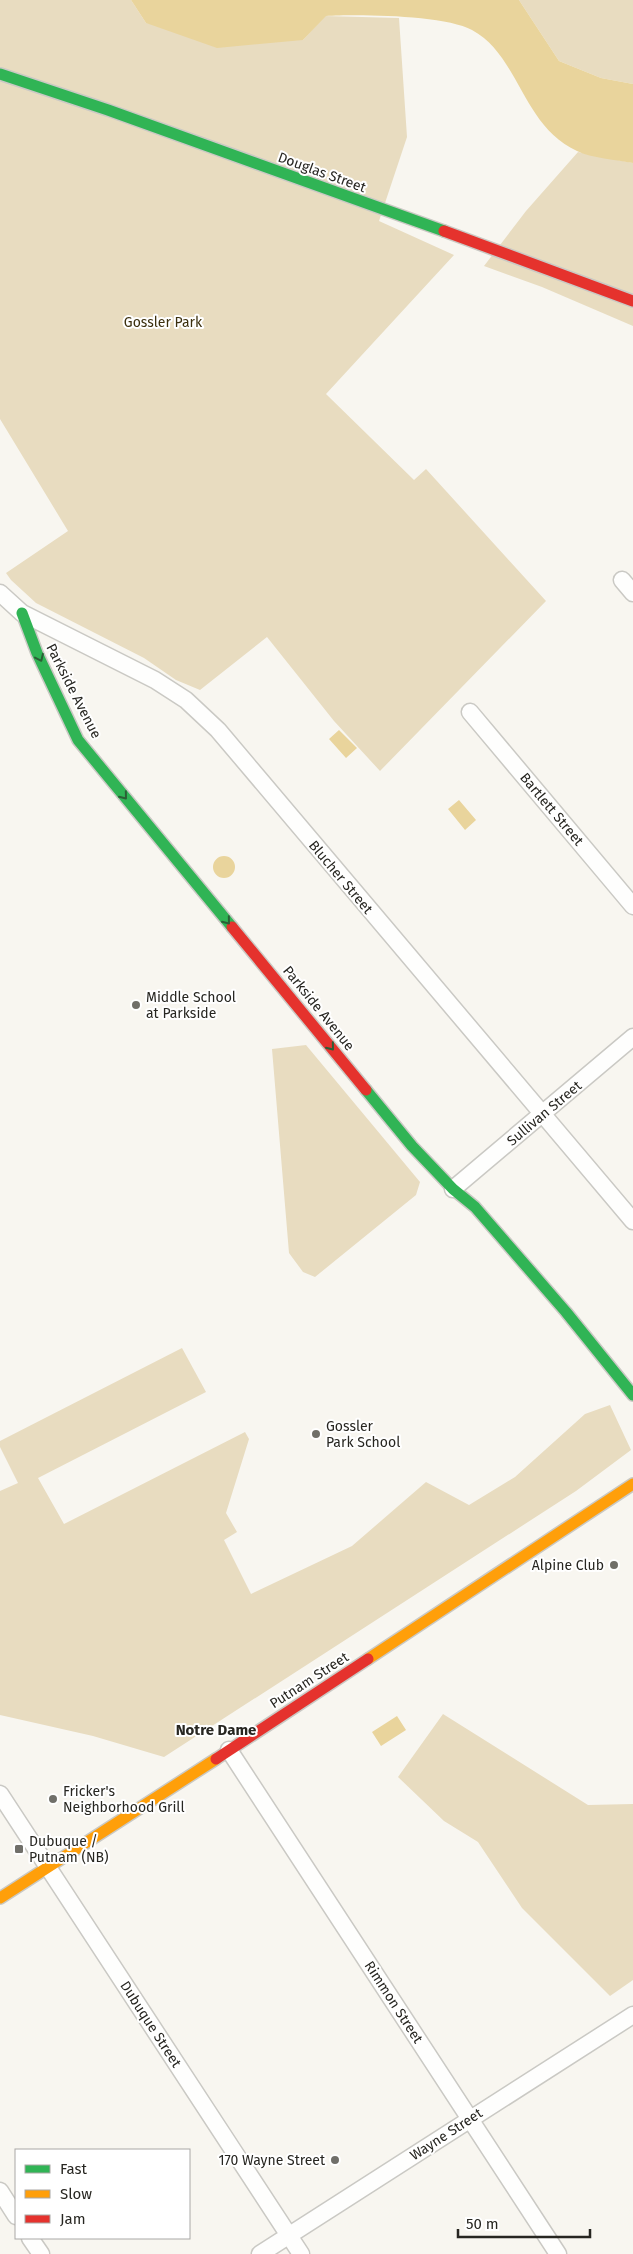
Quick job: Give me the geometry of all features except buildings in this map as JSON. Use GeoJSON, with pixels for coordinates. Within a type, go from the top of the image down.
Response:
{"type":"FeatureCollection","features":[{"type":"Feature","properties":{"kind":"street","name":"Douglas Street"},"geometry":{"type":"LineString","coordinates":[[0,74],[108,110],[555,271],[633,301]]}},
{"type":"Feature","properties":{"kind":"street"},"geometry":{"type":"LineString","coordinates":[[622,580],[633,593]]}},
{"type":"Feature","properties":{"kind":"street","name":"Blucher Street"},"geometry":{"type":"LineString","coordinates":[[0,593],[22,613],[155,680],[186,700],[218,730],[633,1221]]}},
{"type":"Feature","properties":{"kind":"street","name":"Parkside Avenue"},"geometry":{"type":"LineString","coordinates":[[22,613],[37,653],[78,740],[412,1146],[454,1189],[475,1207],[566,1312],[633,1395]]}},
{"type":"Feature","properties":{"kind":"street","name":"Bartlett Street"},"geometry":{"type":"LineString","coordinates":[[470,712],[633,906]]}},
{"type":"Feature","properties":{"kind":"street","name":"Sullivan Street"},"geometry":{"type":"LineString","coordinates":[[454,1189],[633,1037]]}},
{"type":"Feature","properties":{"kind":"street","name":"Putnam Street"},"geometry":{"type":"LineString","coordinates":[[0,1898],[230,1750],[633,1484]]}},
{"type":"Feature","properties":{"kind":"street","name":"Rimmon Street"},"geometry":{"type":"LineString","coordinates":[[230,1750],[558,2254]]}},
{"type":"Feature","properties":{"kind":"street","name":"Dubuque Street"},"geometry":{"type":"LineString","coordinates":[[0,1794],[301,2254]]}},
{"type":"Feature","properties":{"kind":"street","name":"Wayne Street"},"geometry":{"type":"LineString","coordinates":[[260,2254],[633,2015]]}},
{"type":"Feature","properties":{"kind":"street"},"geometry":{"type":"LineString","coordinates":[[0,2192],[15,2214]]}},
{"type":"Feature","properties":{"kind":"street"},"geometry":{"type":"LineString","coordinates":[[31,2239],[41,2254]]}},
{"type":"Feature","properties":{"kind":"green space","name":"Gossler Park"},"geometry":{"type":"Polygon","coordinates":[[[0,0],[131,0],[146,23],[303,40],[325,16],[399,18],[407,137],[379,221],[454,255],[326,394],[414,480],[426,469],[546,601],[380,771],[334,721],[267,637],[200,690],[176,680],[144,658],[36,603],[6,573],[68,531],[0,419],[0,0]]]}},
{"type":"Feature","properties":{"kind":"green space"},"geometry":{"type":"Polygon","coordinates":[[[519,0],[633,0],[633,84],[601,78],[559,61],[519,0]]]}},
{"type":"Feature","properties":{"kind":"green space"},"geometry":{"type":"Polygon","coordinates":[[[578,152],[633,163],[633,326],[542,287],[484,266],[526,211],[578,152]]]}},
{"type":"Feature","properties":{"kind":"green space"},"geometry":{"type":"Polygon","coordinates":[[[306,1045],[420,1182],[416,1195],[315,1277],[303,1272],[289,1253],[272,1049],[306,1045]]]}},
{"type":"Feature","properties":{"kind":"green space"},"geometry":{"type":"Polygon","coordinates":[[[182,1348],[206,1392],[38,1478],[64,1524],[245,1432],[249,1439],[226,1513],[237,1532],[224,1540],[251,1594],[352,1546],[426,1482],[469,1505],[515,1477],[585,1414],[610,1405],[631,1450],[576,1491],[164,1757],[93,1736],[0,1715],[0,1491],[18,1483],[0,1447],[0,1441],[182,1348]]]}},
{"type":"Feature","properties":{"kind":"green space"},"geometry":{"type":"Polygon","coordinates":[[[443,1714],[588,1805],[633,1804],[633,1980],[610,1996],[522,1908],[478,1842],[444,1821],[398,1777],[443,1714]]]}},
{"type":"Feature","properties":{"kind":"shaded area"},"geometry":{"type":"Polygon","coordinates":[[[131,0],[519,0],[559,61],[601,78],[633,84],[633,163],[583,153],[559,140],[544,125],[500,56],[488,41],[472,30],[459,25],[422,18],[359,15],[326,16],[303,40],[217,48],[146,23],[131,0]]]}},
{"type":"Feature","properties":{"kind":"shaded area"},"geometry":{"type":"Polygon","coordinates":[[[339,730],[357,748],[346,758],[329,739],[339,730]]]}},
{"type":"Feature","properties":{"kind":"shaded area"},"geometry":{"type":"Polygon","coordinates":[[[459,800],[476,820],[465,830],[448,809],[459,800]]]}},
{"type":"Feature","properties":{"kind":"shaded area"},"geometry":{"type":"Polygon","coordinates":[[[224,856],[232,859],[235,867],[232,875],[224,878],[216,875],[213,867],[216,859],[224,856]]]}},
{"type":"Feature","properties":{"kind":"shaded area"},"geometry":{"type":"Polygon","coordinates":[[[397,1716],[406,1730],[381,1746],[372,1732],[397,1716]]]}},
{"type":"Feature","properties":{"kind":"traffic: fast"},"geometry":{"type":"LineString","coordinates":[[0,74],[108,110],[444,231]]}},
{"type":"Feature","properties":{"kind":"traffic: fast"},"geometry":{"type":"LineString","coordinates":[[22,613],[37,653],[78,740],[232,927]]}},
{"type":"Feature","properties":{"kind":"traffic: fast"},"geometry":{"type":"LineString","coordinates":[[366,1090],[412,1146],[453,1189],[475,1207],[566,1312],[633,1395]]}},
{"type":"Feature","properties":{"kind":"traffic: slow"},"geometry":{"type":"LineString","coordinates":[[368,1659],[633,1484]]}},
{"type":"Feature","properties":{"kind":"traffic: slow"},"geometry":{"type":"LineString","coordinates":[[0,1898],[216,1759]]}},
{"type":"Feature","properties":{"kind":"traffic: jam"},"geometry":{"type":"LineString","coordinates":[[444,231],[633,301]]}},
{"type":"Feature","properties":{"kind":"traffic: jam"},"geometry":{"type":"LineString","coordinates":[[232,927],[366,1090]]}},
{"type":"Feature","properties":{"kind":"traffic: jam"},"geometry":{"type":"LineString","coordinates":[[216,1759],[368,1659]]}},
{"type":"Feature","properties":{"kind":"place","name":"Middle School at Parkside"},"geometry":{"type":"Point","coordinates":[136,1005]}},
{"type":"Feature","properties":{"kind":"place","name":"Gossler Park School"},"geometry":{"type":"Point","coordinates":[316,1434]}},
{"type":"Feature","properties":{"kind":"place","name":"Alpine Club"},"geometry":{"type":"Point","coordinates":[614,1565]}},
{"type":"Feature","properties":{"kind":"place","name":"Fricker's Neighborhood Grill"},"geometry":{"type":"Point","coordinates":[53,1799]}},
{"type":"Feature","properties":{"kind":"place","name":"Dubuque / Putnam (NB)"},"geometry":{"type":"Point","coordinates":[19,1849]}},
{"type":"Feature","properties":{"kind":"place","name":"170 Wayne Street"},"geometry":{"type":"Point","coordinates":[335,2160]}},
{"type":"Feature","properties":{"kind":"district","name":"Notre Dame"},"geometry":{"type":"Point","coordinates":[216,1730]}}]}
